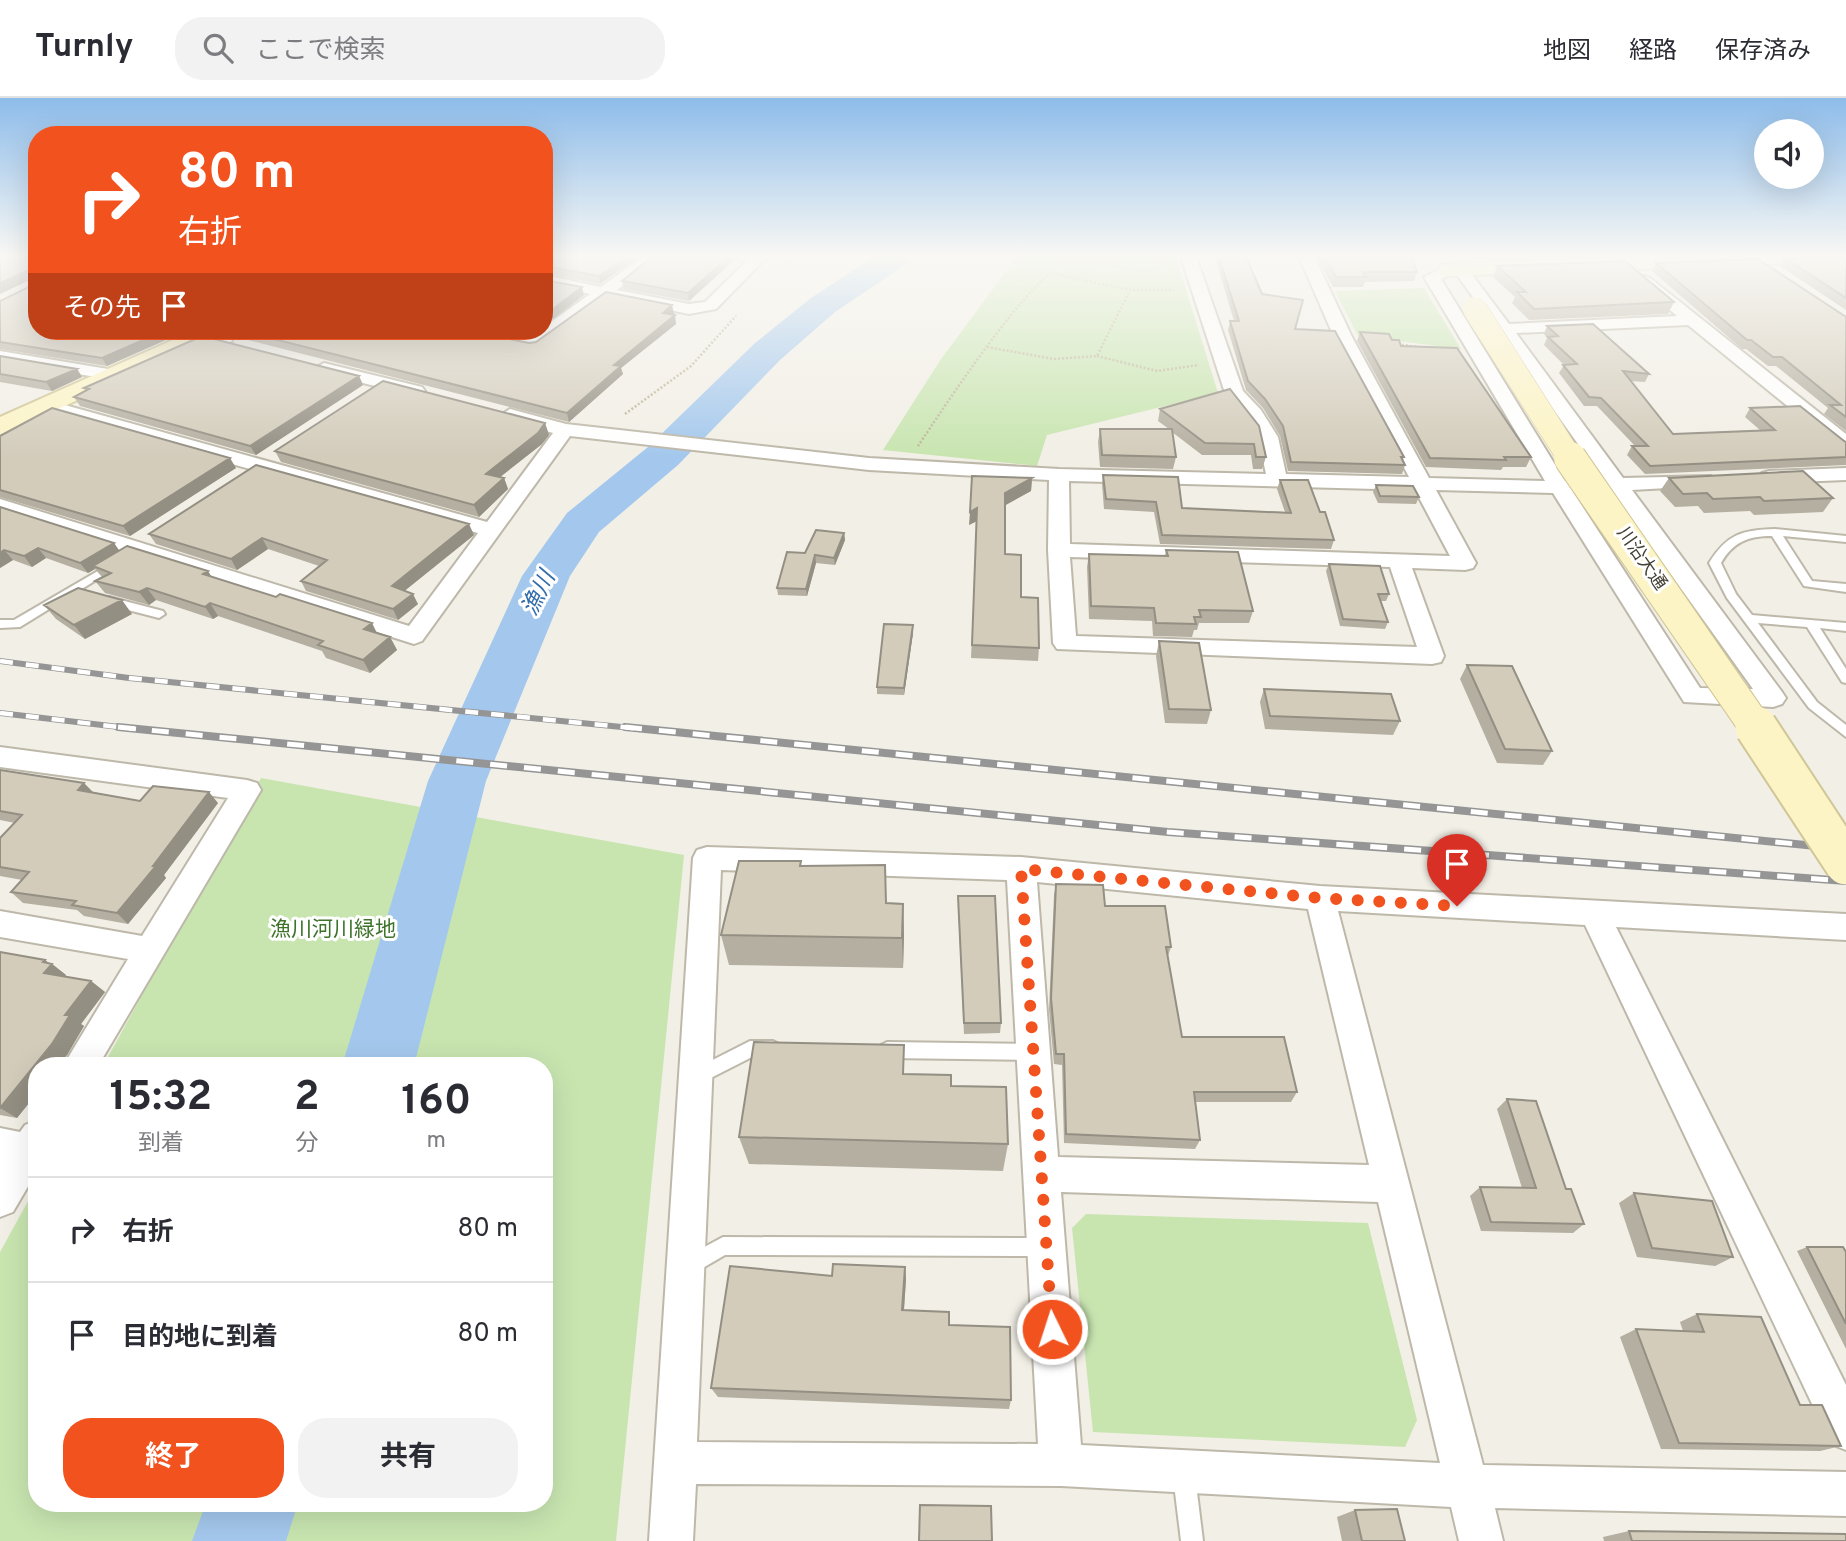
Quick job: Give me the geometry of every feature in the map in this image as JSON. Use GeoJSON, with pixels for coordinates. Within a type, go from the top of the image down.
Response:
{"type":"FeatureCollection","features":[{"type":"Feature","properties":{"kind":"street"},"geometry":{"type":"LineString","coordinates":[[1211,321],[1234,393],[1254,414],[1268,437],[1277,479]]}},
{"type":"Feature","properties":{"kind":"street"},"geometry":{"type":"LineString","coordinates":[[1059,550],[1465,562],[1336,321]]}},
{"type":"Feature","properties":{"kind":"street"},"geometry":{"type":"LineString","coordinates":[[1460,321],[1559,487],[1693,696],[1773,698],[1497,321]]}},
{"type":"Feature","properties":{"kind":"street","name":"川沿大通"},"geometry":{"type":"LineString","coordinates":[[1483,321],[1560,444],[1725,680],[1846,864]]}},
{"type":"Feature","properties":{"kind":"street"},"geometry":{"type":"LineString","coordinates":[[1504,329],[1664,321]]}},
{"type":"Feature","properties":{"kind":"street"},"geometry":{"type":"LineString","coordinates":[[1694,321],[1846,444]]}},
{"type":"Feature","properties":{"kind":"street"},"geometry":{"type":"LineString","coordinates":[[0,428],[192,340]]}},
{"type":"Feature","properties":{"kind":"street"},"geometry":{"type":"LineString","coordinates":[[225,340],[241,346]]}},
{"type":"Feature","properties":{"kind":"street"},"geometry":{"type":"LineString","coordinates":[[513,340],[531,344],[537,340]]}},
{"type":"Feature","properties":{"kind":"street"},"geometry":{"type":"LineString","coordinates":[[0,356],[114,375]]}},
{"type":"Feature","properties":{"kind":"street"},"geometry":{"type":"LineString","coordinates":[[306,363],[436,396]]}},
{"type":"Feature","properties":{"kind":"street"},"geometry":{"type":"LineString","coordinates":[[361,398],[384,383]]}},
{"type":"Feature","properties":{"kind":"street"},"geometry":{"type":"LineString","coordinates":[[47,407],[492,530]]}},
{"type":"Feature","properties":{"kind":"street"},"geometry":{"type":"LineString","coordinates":[[488,409],[565,430],[869,464],[1059,475],[1559,487],[1725,479]]}},
{"type":"Feature","properties":{"kind":"street"},"geometry":{"type":"LineString","coordinates":[[0,505],[414,636],[565,430]]}},
{"type":"Feature","properties":{"kind":"street"},"geometry":{"type":"LineString","coordinates":[[236,479],[282,450]]}},
{"type":"Feature","properties":{"kind":"street"},"geometry":{"type":"LineString","coordinates":[[1752,478],[1846,474]]}},
{"type":"Feature","properties":{"kind":"street"},"geometry":{"type":"LineString","coordinates":[[1059,475],[1059,550],[1065,643],[1432,656],[1399,562]]}},
{"type":"Feature","properties":{"kind":"street"},"geometry":{"type":"LineString","coordinates":[[136,548],[156,532]]}},
{"type":"Feature","properties":{"kind":"street"},"geometry":{"type":"LineString","coordinates":[[0,757],[247,790],[85,1057]]}},
{"type":"Feature","properties":{"kind":"street"},"geometry":{"type":"LineString","coordinates":[[671,1541],[707,858],[1021,869],[1320,898],[1594,913],[1842,932]]}},
{"type":"Feature","properties":{"kind":"street"},"geometry":{"type":"LineString","coordinates":[[1021,869],[1061,1465]]}},
{"type":"Feature","properties":{"kind":"street"},"geometry":{"type":"LineString","coordinates":[[1320,898],[1481,1541]]}},
{"type":"Feature","properties":{"kind":"street"},"geometry":{"type":"LineString","coordinates":[[1594,913],[1846,1429]]}},
{"type":"Feature","properties":{"kind":"street"},"geometry":{"type":"LineString","coordinates":[[0,924],[150,950]]}},
{"type":"Feature","properties":{"kind":"street"},"geometry":{"type":"LineString","coordinates":[[0,1199],[22,1144]]}},
{"type":"Feature","properties":{"kind":"street"},"geometry":{"type":"LineString","coordinates":[[1041,1174],[1392,1184]]}},
{"type":"Feature","properties":{"kind":"street"},"geometry":{"type":"LineString","coordinates":[[675,1463],[1061,1465],[1467,1486],[1846,1494]]}},
{"type":"Feature","properties":{"kind":"lane"},"geometry":{"type":"LineString","coordinates":[[1846,539],[1752,534],[1735,539],[1722,551],[1715,563],[1731,595],[1813,705],[1846,732]]}},
{"type":"Feature","properties":{"kind":"lane"},"geometry":{"type":"LineString","coordinates":[[1776,534],[1808,584],[1846,588]]}},
{"type":"Feature","properties":{"kind":"lane"},"geometry":{"type":"LineString","coordinates":[[0,624],[16,624],[76,592],[136,548]]}},
{"type":"Feature","properties":{"kind":"lane"},"geometry":{"type":"LineString","coordinates":[[95,597],[159,614]]}},
{"type":"Feature","properties":{"kind":"lane"},"geometry":{"type":"LineString","coordinates":[[1748,618],[1846,627]]}},
{"type":"Feature","properties":{"kind":"lane"},"geometry":{"type":"LineString","coordinates":[[1811,624],[1846,679]]}},
{"type":"Feature","properties":{"kind":"lane"},"geometry":{"type":"LineString","coordinates":[[695,1078],[750,1049],[790,1049]]}},
{"type":"Feature","properties":{"kind":"lane"},"geometry":{"type":"LineString","coordinates":[[871,1050],[1033,1052]]}},
{"type":"Feature","properties":{"kind":"lane"},"geometry":{"type":"LineString","coordinates":[[687,1267],[723,1246],[1046,1247]]}},
{"type":"Feature","properties":{"kind":"lane"},"geometry":{"type":"LineString","coordinates":[[1184,1472],[1192,1541]]}},
{"type":"Feature","properties":{"kind":"path"},"geometry":{"type":"LineString","coordinates":[[599,433],[691,366],[732,321]]}},
{"type":"Feature","properties":{"kind":"path"},"geometry":{"type":"LineString","coordinates":[[916,450],[986,347],[1008,321]]}},
{"type":"Feature","properties":{"kind":"path"},"geometry":{"type":"LineString","coordinates":[[1097,356],[1114,321]]}},
{"type":"Feature","properties":{"kind":"path"},"geometry":{"type":"LineString","coordinates":[[1343,337],[1420,347]]}},
{"type":"Feature","properties":{"kind":"path"},"geometry":{"type":"LineString","coordinates":[[986,347],[1054,359],[1097,356],[1157,371],[1193,365],[1225,366]]}},
{"type":"Feature","properties":{"kind":"green space"},"geometry":{"type":"Polygon","coordinates":[[[969,321],[1196,321],[1218,393],[1047,435],[1037,466],[883,450],[941,359],[969,321]]]}},
{"type":"Feature","properties":{"kind":"green space"},"geometry":{"type":"Polygon","coordinates":[[[1351,321],[1444,321],[1461,349],[1358,336],[1351,321]]]}},
{"type":"Feature","properties":{"kind":"green space","name":"漁川河川緑地"},"geometry":{"type":"Polygon","coordinates":[[[261,778],[684,855],[616,1541],[0,1541],[0,1252],[28,1201],[28,1512],[553,1512],[553,1057],[108,1057],[261,778]]]}},
{"type":"Feature","properties":{"kind":"green space"},"geometry":{"type":"Polygon","coordinates":[[[1086,1214],[1368,1223],[1417,1420],[1405,1447],[1093,1432],[1072,1228],[1086,1214]]]}},
{"type":"Feature","properties":{"kind":"building"},"geometry":{"type":"Polygon","coordinates":[[[0,321],[28,321],[28,340],[143,340],[102,358],[0,342],[0,321]]]}},
{"type":"Feature","properties":{"kind":"building"},"geometry":{"type":"Polygon","coordinates":[[[565,321],[667,321],[614,365],[621,366],[567,413],[278,340],[514,340],[529,343],[553,340],[553,330],[565,321]]]}},
{"type":"Feature","properties":{"kind":"building"},"geometry":{"type":"Polygon","coordinates":[[[1230,321],[1297,321],[1295,329],[1335,331],[1404,457],[1401,457],[1405,465],[1291,462],[1283,426],[1265,399],[1248,381],[1230,321]]]}},
{"type":"Feature","properties":{"kind":"building"},"geometry":{"type":"Polygon","coordinates":[[[1725,321],[1846,321],[1846,417],[1830,405],[1841,405],[1782,357],[1773,357],[1751,340],[1747,340],[1725,321]]]}},
{"type":"Feature","properties":{"kind":"building"},"geometry":{"type":"Polygon","coordinates":[[[1593,324],[1649,374],[1623,371],[1673,434],[1775,430],[1750,408],[1800,406],[1846,442],[1846,457],[1650,466],[1632,446],[1648,446],[1601,398],[1589,397],[1563,365],[1577,364],[1548,337],[1558,336],[1547,326],[1593,324]]]}},
{"type":"Feature","properties":{"kind":"building"},"geometry":{"type":"Polygon","coordinates":[[[1360,332],[1389,334],[1392,340],[1399,340],[1401,346],[1457,348],[1531,457],[1504,457],[1506,460],[1430,458],[1360,332]]]}},
{"type":"Feature","properties":{"kind":"building"},"geometry":{"type":"Polygon","coordinates":[[[193,340],[218,340],[359,376],[250,446],[74,397],[89,389],[84,388],[193,340]]]}},
{"type":"Feature","properties":{"kind":"building"},"geometry":{"type":"Polygon","coordinates":[[[0,356],[77,369],[46,382],[0,374],[0,356]]]}},
{"type":"Feature","properties":{"kind":"building"},"geometry":{"type":"Polygon","coordinates":[[[383,381],[545,423],[538,433],[486,474],[504,478],[474,505],[275,451],[383,381]]]}},
{"type":"Feature","properties":{"kind":"building"},"geometry":{"type":"Polygon","coordinates":[[[1230,389],[1259,426],[1266,457],[1256,457],[1254,444],[1205,443],[1160,409],[1230,389]]]}},
{"type":"Feature","properties":{"kind":"building"},"geometry":{"type":"Polygon","coordinates":[[[52,408],[230,458],[123,526],[0,490],[0,436],[52,408]]]}},
{"type":"Feature","properties":{"kind":"building"},"geometry":{"type":"Polygon","coordinates":[[[1100,429],[1172,429],[1176,457],[1102,455],[1100,429]]]}},
{"type":"Feature","properties":{"kind":"building"},"geometry":{"type":"Polygon","coordinates":[[[256,465],[469,524],[392,586],[413,594],[393,609],[301,581],[327,560],[262,538],[231,559],[149,534],[256,465]]]}},
{"type":"Feature","properties":{"kind":"building"},"geometry":{"type":"Polygon","coordinates":[[[1803,471],[1833,498],[1764,501],[1760,497],[1713,499],[1707,493],[1683,494],[1669,478],[1803,471]]]}},
{"type":"Feature","properties":{"kind":"building"},"geometry":{"type":"Polygon","coordinates":[[[1103,475],[1178,477],[1182,508],[1291,513],[1280,480],[1308,480],[1320,512],[1325,512],[1334,540],[1162,535],[1156,502],[1106,499],[1103,475]]]}},
{"type":"Feature","properties":{"kind":"building"},"geometry":{"type":"Polygon","coordinates":[[[972,476],[1032,478],[1005,493],[1005,554],[1021,555],[1021,597],[1038,598],[1039,648],[972,645],[977,508],[970,512],[972,476]]]}},
{"type":"Feature","properties":{"kind":"building"},"geometry":{"type":"Polygon","coordinates":[[[1376,485],[1413,486],[1419,497],[1380,496],[1376,485]]]}},
{"type":"Feature","properties":{"kind":"building"},"geometry":{"type":"Polygon","coordinates":[[[0,507],[114,543],[80,563],[38,548],[24,556],[4,550],[0,553],[0,507]]]}},
{"type":"Feature","properties":{"kind":"building"},"geometry":{"type":"Polygon","coordinates":[[[816,530],[844,533],[834,558],[815,555],[806,589],[777,588],[787,552],[805,553],[816,530]]]}},
{"type":"Feature","properties":{"kind":"building"},"geometry":{"type":"Polygon","coordinates":[[[127,546],[208,571],[203,574],[276,597],[280,594],[372,623],[364,629],[390,637],[363,660],[318,645],[323,641],[210,603],[205,607],[147,588],[139,592],[95,581],[111,573],[93,566],[127,546]]]}},
{"type":"Feature","properties":{"kind":"building"},"geometry":{"type":"Polygon","coordinates":[[[1166,550],[1238,552],[1253,611],[1199,610],[1201,617],[1194,617],[1196,624],[1156,623],[1154,608],[1091,606],[1089,554],[1168,556],[1166,550]]]}},
{"type":"Feature","properties":{"kind":"building"},"geometry":{"type":"Polygon","coordinates":[[[1329,564],[1380,566],[1389,594],[1378,594],[1388,622],[1343,619],[1329,564]]]}},
{"type":"Feature","properties":{"kind":"building"},"geometry":{"type":"Polygon","coordinates":[[[78,588],[122,600],[74,625],[44,605],[78,588]]]}},
{"type":"Feature","properties":{"kind":"building"},"geometry":{"type":"Polygon","coordinates":[[[884,624],[913,625],[904,688],[877,687],[884,624]]]}},
{"type":"Feature","properties":{"kind":"building"},"geometry":{"type":"Polygon","coordinates":[[[1159,641],[1199,643],[1211,710],[1169,709],[1159,641]]]}},
{"type":"Feature","properties":{"kind":"building"},"geometry":{"type":"Polygon","coordinates":[[[1467,665],[1512,666],[1552,751],[1505,749],[1467,665]]]}},
{"type":"Feature","properties":{"kind":"building"},"geometry":{"type":"Polygon","coordinates":[[[1264,689],[1391,694],[1400,721],[1270,716],[1264,689]]]}},
{"type":"Feature","properties":{"kind":"building"},"geometry":{"type":"Polygon","coordinates":[[[0,770],[84,783],[78,790],[140,801],[153,786],[209,792],[153,866],[156,866],[117,913],[72,905],[76,901],[11,892],[29,872],[0,867],[0,838],[22,815],[0,811],[0,770]]]}},
{"type":"Feature","properties":{"kind":"building"},"geometry":{"type":"Polygon","coordinates":[[[739,861],[801,861],[800,866],[885,865],[886,903],[903,904],[902,938],[721,935],[739,861]]]}},
{"type":"Feature","properties":{"kind":"building"},"geometry":{"type":"Polygon","coordinates":[[[1056,884],[1103,885],[1105,906],[1165,906],[1171,947],[1166,947],[1182,1037],[1284,1037],[1297,1092],[1194,1092],[1200,1140],[1066,1134],[1064,1054],[1056,1054],[1051,998],[1056,884]]]}},
{"type":"Feature","properties":{"kind":"building"},"geometry":{"type":"Polygon","coordinates":[[[958,896],[995,896],[1001,1023],[964,1023],[958,896]]]}},
{"type":"Feature","properties":{"kind":"building"},"geometry":{"type":"Polygon","coordinates":[[[0,952],[45,960],[43,962],[52,964],[44,973],[91,981],[65,1015],[70,1015],[41,1057],[28,1057],[28,1074],[0,1108],[0,952]]]}},
{"type":"Feature","properties":{"kind":"building"},"geometry":{"type":"Polygon","coordinates":[[[754,1042],[904,1045],[903,1074],[951,1075],[951,1086],[1006,1087],[1008,1144],[739,1137],[754,1042]]]}},
{"type":"Feature","properties":{"kind":"building"},"geometry":{"type":"Polygon","coordinates":[[[1507,1099],[1536,1101],[1566,1189],[1571,1189],[1584,1224],[1491,1222],[1480,1187],[1536,1188],[1507,1099]]]}},
{"type":"Feature","properties":{"kind":"building"},"geometry":{"type":"Polygon","coordinates":[[[1634,1193],[1712,1201],[1733,1257],[1652,1248],[1634,1193]]]}},
{"type":"Feature","properties":{"kind":"building"},"geometry":{"type":"Polygon","coordinates":[[[1807,1247],[1843,1247],[1846,1252],[1846,1324],[1807,1247]]]}},
{"type":"Feature","properties":{"kind":"building"},"geometry":{"type":"Polygon","coordinates":[[[833,1264],[905,1267],[902,1310],[949,1312],[949,1325],[1010,1327],[1011,1400],[711,1388],[730,1266],[832,1276],[833,1264]]]}},
{"type":"Feature","properties":{"kind":"building"},"geometry":{"type":"Polygon","coordinates":[[[1697,1314],[1761,1317],[1800,1405],[1822,1405],[1841,1446],[1679,1443],[1636,1329],[1704,1332],[1697,1314]]]}},
{"type":"Feature","properties":{"kind":"building"},"geometry":{"type":"Polygon","coordinates":[[[920,1505],[991,1506],[992,1541],[919,1541],[920,1505]]]}},
{"type":"Feature","properties":{"kind":"building"},"geometry":{"type":"Polygon","coordinates":[[[1397,1509],[1405,1541],[1362,1541],[1355,1510],[1397,1509]]]}},
{"type":"Feature","properties":{"kind":"building"},"geometry":{"type":"Polygon","coordinates":[[[1629,1531],[1846,1534],[1846,1541],[1632,1541],[1629,1531]]]}},
{"type":"Feature","properties":{"kind":"waterway","name":"漁川"},"geometry":{"type":"LineString","coordinates":[[380,1057],[457,781],[546,576],[583,523],[663,456],[767,352],[804,321]]}},
{"type":"Feature","properties":{"kind":"waterway","name":"漁川"},"geometry":{"type":"LineString","coordinates":[[239,1541],[249,1512]]}},
{"type":"Feature","properties":{"kind":"railway"},"geometry":{"type":"LineString","coordinates":[[0,661],[129,678],[642,729]]}},
{"type":"Feature","properties":{"kind":"railway"},"geometry":{"type":"LineString","coordinates":[[0,713],[125,728]]}},
{"type":"Feature","properties":{"kind":"railway"},"geometry":{"type":"LineString","coordinates":[[118,727],[125,728]]}},
{"type":"Feature","properties":{"kind":"railway"},"geometry":{"type":"LineString","coordinates":[[625,727],[1846,849]]}},
{"type":"Feature","properties":{"kind":"railway"},"geometry":{"type":"LineString","coordinates":[[125,728],[1168,832],[1846,881]]}},
{"type":"Feature","properties":{"kind":"railway"},"geometry":{"type":"LineString","coordinates":[[125,728],[136,729]]}},
{"type":"Feature","properties":{"kind":"route"},"geometry":{"type":"LineString","coordinates":[[1052,1329],[1021,869],[1320,898],[1457,906]]}}]}
